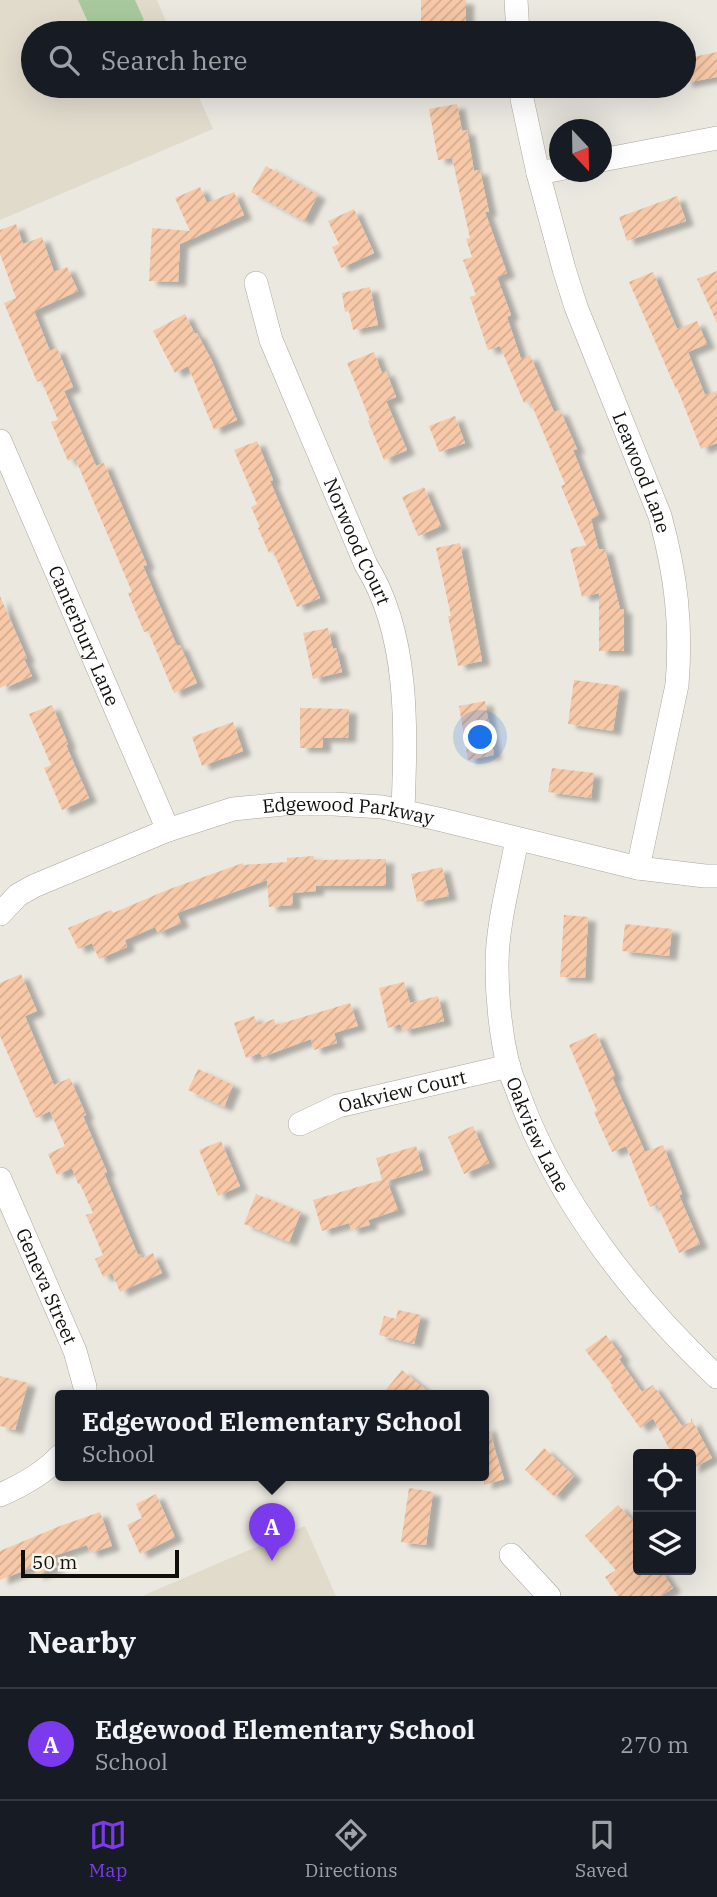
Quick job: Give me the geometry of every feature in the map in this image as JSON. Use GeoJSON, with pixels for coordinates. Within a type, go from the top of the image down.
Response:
{"type":"FeatureCollection","features":[{"type":"Feature","properties":{"kind":"street"},"geometry":{"type":"LineString","coordinates":[[516,0],[517,21]]}},
{"type":"Feature","properties":{"kind":"street","name":"Leawood Lane"},"geometry":{"type":"LineString","coordinates":[[522,98],[548,171],[551,228],[576,307],[660,516],[676,586],[679,623],[677,685],[638,868]]}},
{"type":"Feature","properties":{"kind":"street"},"geometry":{"type":"LineString","coordinates":[[612,158],[717,138]]}},
{"type":"Feature","properties":{"kind":"street","name":"Norwood Court"},"geometry":{"type":"LineString","coordinates":[[256,283],[271,340],[366,565],[379,585],[391,626],[401,670],[405,708],[403,810]]}},
{"type":"Feature","properties":{"kind":"street","name":"Canterbury Lane"},"geometry":{"type":"LineString","coordinates":[[0,441],[168,830]]}},
{"type":"Feature","properties":{"kind":"street","name":"Edgewood Parkway"},"geometry":{"type":"LineString","coordinates":[[0,914],[18,895],[34,886],[168,830],[233,809],[284,804],[358,805],[403,810],[638,868],[717,876]]}},
{"type":"Feature","properties":{"kind":"street","name":"Oakview Lane"},"geometry":{"type":"LineString","coordinates":[[517,839],[498,945],[499,1003],[509,1066],[528,1119],[542,1151],[566,1193],[607,1252],[672,1331],[717,1377]]}},
{"type":"Feature","properties":{"kind":"street","name":"Oakview Court"},"geometry":{"type":"LineString","coordinates":[[300,1124],[338,1107],[509,1066]]}},
{"type":"Feature","properties":{"kind":"street","name":"Geneva Street"},"geometry":{"type":"LineString","coordinates":[[0,1179],[75,1352],[82,1370],[85,1390]]}},
{"type":"Feature","properties":{"kind":"street"},"geometry":{"type":"LineString","coordinates":[[0,1494],[26,1483],[55,1463]]}},
{"type":"Feature","properties":{"kind":"street"},"geometry":{"type":"LineString","coordinates":[[511,1555],[549,1596]]}},
{"type":"Feature","properties":{"kind":"shaded area"},"geometry":{"type":"Polygon","coordinates":[[[0,0],[157,0],[166,21],[21,21],[21,98],[199,98],[213,129],[0,220],[0,0]]]}},
{"type":"Feature","properties":{"kind":"shaded area"},"geometry":{"type":"Polygon","coordinates":[[[305,1526],[336,1596],[142,1596],[305,1526]]]}},
{"type":"Feature","properties":{"kind":"green space"},"geometry":{"type":"Polygon","coordinates":[[[78,0],[135,0],[144,20],[142,21],[88,21],[78,0]]]}},
{"type":"Feature","properties":{"kind":"building"},"geometry":{"type":"Polygon","coordinates":[[[421,0],[466,0],[466,21],[421,21],[421,0]]]}},
{"type":"Feature","properties":{"kind":"building"},"geometry":{"type":"Polygon","coordinates":[[[717,52],[717,77],[696,81],[696,56],[717,52]]]}},
{"type":"Feature","properties":{"kind":"building"},"geometry":{"type":"Polygon","coordinates":[[[457,104],[462,131],[467,130],[474,171],[480,170],[489,212],[485,212],[507,273],[497,277],[511,315],[507,317],[521,359],[530,355],[554,412],[560,410],[577,449],[573,450],[599,515],[591,519],[599,551],[605,549],[620,609],[624,609],[624,651],[599,651],[599,593],[582,597],[570,549],[586,545],[561,486],[565,484],[530,401],[524,403],[500,346],[488,350],[470,297],[476,295],[463,260],[472,257],[466,239],[470,238],[452,158],[438,160],[429,109],[457,104]]]}},
{"type":"Feature","properties":{"kind":"building"},"geometry":{"type":"Polygon","coordinates":[[[266,166],[318,195],[304,221],[251,192],[266,166]]]}},
{"type":"Feature","properties":{"kind":"building"},"geometry":{"type":"Polygon","coordinates":[[[200,187],[207,203],[234,192],[244,215],[180,244],[178,282],[149,281],[152,228],[190,231],[175,198],[200,187]]]}},
{"type":"Feature","properties":{"kind":"building"},"geometry":{"type":"Polygon","coordinates":[[[677,196],[686,221],[627,241],[619,217],[677,196]]]}},
{"type":"Feature","properties":{"kind":"building"},"geometry":{"type":"Polygon","coordinates":[[[354,209],[374,253],[341,268],[332,247],[339,244],[328,221],[354,209]]]}},
{"type":"Feature","properties":{"kind":"building"},"geometry":{"type":"Polygon","coordinates":[[[16,224],[23,244],[42,237],[54,272],[67,267],[78,291],[34,311],[50,351],[57,348],[73,387],[64,391],[96,466],[104,463],[147,565],[143,566],[177,646],[180,645],[197,683],[174,693],[148,631],[144,632],[128,593],[132,592],[75,458],[68,461],[51,422],[58,420],[41,380],[37,382],[4,303],[16,298],[0,254],[0,230],[16,224]]]}},
{"type":"Feature","properties":{"kind":"building"},"geometry":{"type":"Polygon","coordinates":[[[717,271],[717,323],[697,279],[717,271]]]}},
{"type":"Feature","properties":{"kind":"building"},"geometry":{"type":"Polygon","coordinates":[[[653,272],[677,329],[697,321],[707,344],[688,352],[705,395],[717,391],[717,443],[701,449],[677,388],[629,282],[653,272]]]}},
{"type":"Feature","properties":{"kind":"building"},"geometry":{"type":"Polygon","coordinates":[[[370,287],[378,325],[353,330],[349,311],[345,312],[342,293],[370,287]]]}},
{"type":"Feature","properties":{"kind":"building"},"geometry":{"type":"Polygon","coordinates":[[[185,314],[212,361],[237,420],[214,430],[188,366],[175,373],[153,331],[185,314]]]}},
{"type":"Feature","properties":{"kind":"building"},"geometry":{"type":"Polygon","coordinates":[[[374,352],[382,373],[386,371],[396,397],[386,401],[407,450],[384,460],[347,363],[374,352]]]}},
{"type":"Feature","properties":{"kind":"building"},"geometry":{"type":"Polygon","coordinates":[[[455,416],[465,443],[439,452],[429,426],[455,416]]]}},
{"type":"Feature","properties":{"kind":"building"},"geometry":{"type":"Polygon","coordinates":[[[257,441],[273,480],[270,481],[320,598],[297,607],[273,551],[269,553],[258,528],[260,527],[251,507],[257,504],[234,450],[257,441]]]}},
{"type":"Feature","properties":{"kind":"building"},"geometry":{"type":"Polygon","coordinates":[[[424,487],[441,526],[418,536],[402,497],[424,487]]]}},
{"type":"Feature","properties":{"kind":"building"},"geometry":{"type":"Polygon","coordinates":[[[460,543],[482,661],[458,666],[448,616],[451,616],[436,548],[460,543]]]}},
{"type":"Feature","properties":{"kind":"building"},"geometry":{"type":"Polygon","coordinates":[[[0,596],[32,676],[0,688],[0,596]]]}},
{"type":"Feature","properties":{"kind":"building"},"geometry":{"type":"Polygon","coordinates":[[[328,628],[342,672],[313,679],[303,633],[328,628]]]}},
{"type":"Feature","properties":{"kind":"building"},"geometry":{"type":"Polygon","coordinates":[[[574,680],[620,686],[613,731],[568,724],[574,680]]]}},
{"type":"Feature","properties":{"kind":"building"},"geometry":{"type":"Polygon","coordinates":[[[485,701],[494,755],[468,760],[459,706],[485,701]]]}},
{"type":"Feature","properties":{"kind":"building"},"geometry":{"type":"Polygon","coordinates":[[[52,705],[89,798],[62,810],[44,768],[51,765],[29,714],[52,705]]]}},
{"type":"Feature","properties":{"kind":"building"},"geometry":{"type":"Polygon","coordinates":[[[300,708],[349,709],[348,738],[323,738],[323,748],[300,748],[300,708]]]}},
{"type":"Feature","properties":{"kind":"building"},"geometry":{"type":"Polygon","coordinates":[[[233,722],[243,751],[202,766],[192,737],[233,722]]]}},
{"type":"Feature","properties":{"kind":"building"},"geometry":{"type":"Polygon","coordinates":[[[552,768],[594,773],[591,798],[548,792],[552,768]]]}},
{"type":"Feature","properties":{"kind":"building"},"geometry":{"type":"Polygon","coordinates":[[[314,856],[314,860],[386,859],[386,886],[316,886],[316,891],[292,893],[293,905],[269,907],[267,880],[177,913],[181,923],[158,933],[155,927],[125,940],[127,947],[99,959],[92,943],[78,949],[68,928],[243,863],[287,862],[287,858],[314,856]]]}},
{"type":"Feature","properties":{"kind":"building"},"geometry":{"type":"Polygon","coordinates":[[[442,867],[449,896],[417,902],[411,874],[442,867]]]}},
{"type":"Feature","properties":{"kind":"building"},"geometry":{"type":"Polygon","coordinates":[[[564,915],[588,917],[585,978],[560,977],[564,915]]]}},
{"type":"Feature","properties":{"kind":"building"},"geometry":{"type":"Polygon","coordinates":[[[625,924],[672,929],[669,956],[622,951],[625,924]]]}},
{"type":"Feature","properties":{"kind":"building"},"geometry":{"type":"Polygon","coordinates":[[[21,974],[37,1011],[25,1016],[54,1085],[70,1078],[107,1172],[104,1173],[138,1255],[141,1254],[142,1258],[153,1253],[162,1273],[120,1292],[112,1273],[103,1277],[95,1259],[103,1255],[86,1215],[93,1213],[72,1168],[57,1175],[48,1154],[65,1146],[50,1111],[36,1118],[0,1036],[0,983],[21,974]]]}},
{"type":"Feature","properties":{"kind":"building"},"geometry":{"type":"Polygon","coordinates":[[[404,982],[410,1003],[438,996],[444,1021],[403,1031],[400,1024],[388,1028],[379,988],[404,982]]]}},
{"type":"Feature","properties":{"kind":"building"},"geometry":{"type":"Polygon","coordinates":[[[350,1003],[358,1026],[334,1033],[337,1043],[314,1050],[311,1039],[262,1057],[260,1053],[246,1058],[234,1023],[254,1016],[258,1025],[274,1019],[276,1025],[350,1003]]]}},
{"type":"Feature","properties":{"kind":"building"},"geometry":{"type":"Polygon","coordinates":[[[596,1033],[645,1152],[663,1145],[682,1194],[679,1195],[700,1244],[679,1253],[657,1204],[650,1207],[626,1146],[612,1152],[569,1045],[596,1033]]]}},
{"type":"Feature","properties":{"kind":"building"},"geometry":{"type":"Polygon","coordinates":[[[198,1069],[233,1085],[224,1107],[188,1090],[198,1069]]]}},
{"type":"Feature","properties":{"kind":"building"},"geometry":{"type":"Polygon","coordinates":[[[473,1126],[489,1163],[464,1174],[448,1137],[473,1126]]]}},
{"type":"Feature","properties":{"kind":"building"},"geometry":{"type":"Polygon","coordinates":[[[221,1141],[240,1186],[218,1196],[199,1150],[221,1141]]]}},
{"type":"Feature","properties":{"kind":"building"},"geometry":{"type":"Polygon","coordinates":[[[416,1146],[423,1170],[387,1181],[398,1210],[368,1220],[370,1225],[351,1230],[349,1223],[322,1231],[313,1200],[382,1180],[376,1158],[416,1146]]]}},
{"type":"Feature","properties":{"kind":"building"},"geometry":{"type":"Polygon","coordinates":[[[256,1194],[301,1212],[289,1242],[244,1224],[256,1194]]]}},
{"type":"Feature","properties":{"kind":"building"},"geometry":{"type":"Polygon","coordinates":[[[398,1310],[421,1315],[414,1344],[379,1335],[384,1316],[396,1319],[398,1310]]]}},
{"type":"Feature","properties":{"kind":"building"},"geometry":{"type":"Polygon","coordinates":[[[606,1335],[642,1392],[653,1385],[682,1426],[691,1422],[691,1418],[712,1458],[696,1466],[696,1449],[669,1449],[653,1418],[640,1428],[611,1387],[613,1386],[585,1350],[606,1335]]]}},
{"type":"Feature","properties":{"kind":"building"},"geometry":{"type":"Polygon","coordinates":[[[402,1370],[426,1390],[386,1390],[402,1370]]]}},
{"type":"Feature","properties":{"kind":"building"},"geometry":{"type":"Polygon","coordinates":[[[0,1376],[28,1383],[15,1430],[0,1426],[0,1376]]]}},
{"type":"Feature","properties":{"kind":"building"},"geometry":{"type":"Polygon","coordinates":[[[489,1430],[504,1479],[484,1485],[484,1481],[489,1481],[489,1430]]]}},
{"type":"Feature","properties":{"kind":"building"},"geometry":{"type":"Polygon","coordinates":[[[544,1448],[574,1476],[555,1497],[525,1470],[544,1448]]]}},
{"type":"Feature","properties":{"kind":"building"},"geometry":{"type":"Polygon","coordinates":[[[409,1488],[433,1492],[426,1545],[401,1542],[409,1488]]]}},
{"type":"Feature","properties":{"kind":"building"},"geometry":{"type":"Polygon","coordinates":[[[156,1494],[175,1537],[140,1554],[127,1525],[142,1518],[136,1504],[156,1494]]]}},
{"type":"Feature","properties":{"kind":"building"},"geometry":{"type":"Polygon","coordinates":[[[618,1505],[633,1521],[633,1575],[664,1575],[673,1588],[661,1596],[618,1596],[605,1577],[616,1570],[585,1536],[618,1505]]]}},
{"type":"Feature","properties":{"kind":"building"},"geometry":{"type":"Polygon","coordinates":[[[100,1512],[112,1546],[90,1553],[87,1545],[53,1556],[57,1567],[36,1575],[33,1567],[0,1580],[0,1551],[100,1512]]]}},
{"type":"Feature","properties":{"kind":"place","name":"Edgewood Elementary School"},"geometry":{"type":"Point","coordinates":[272,1561]}}]}
